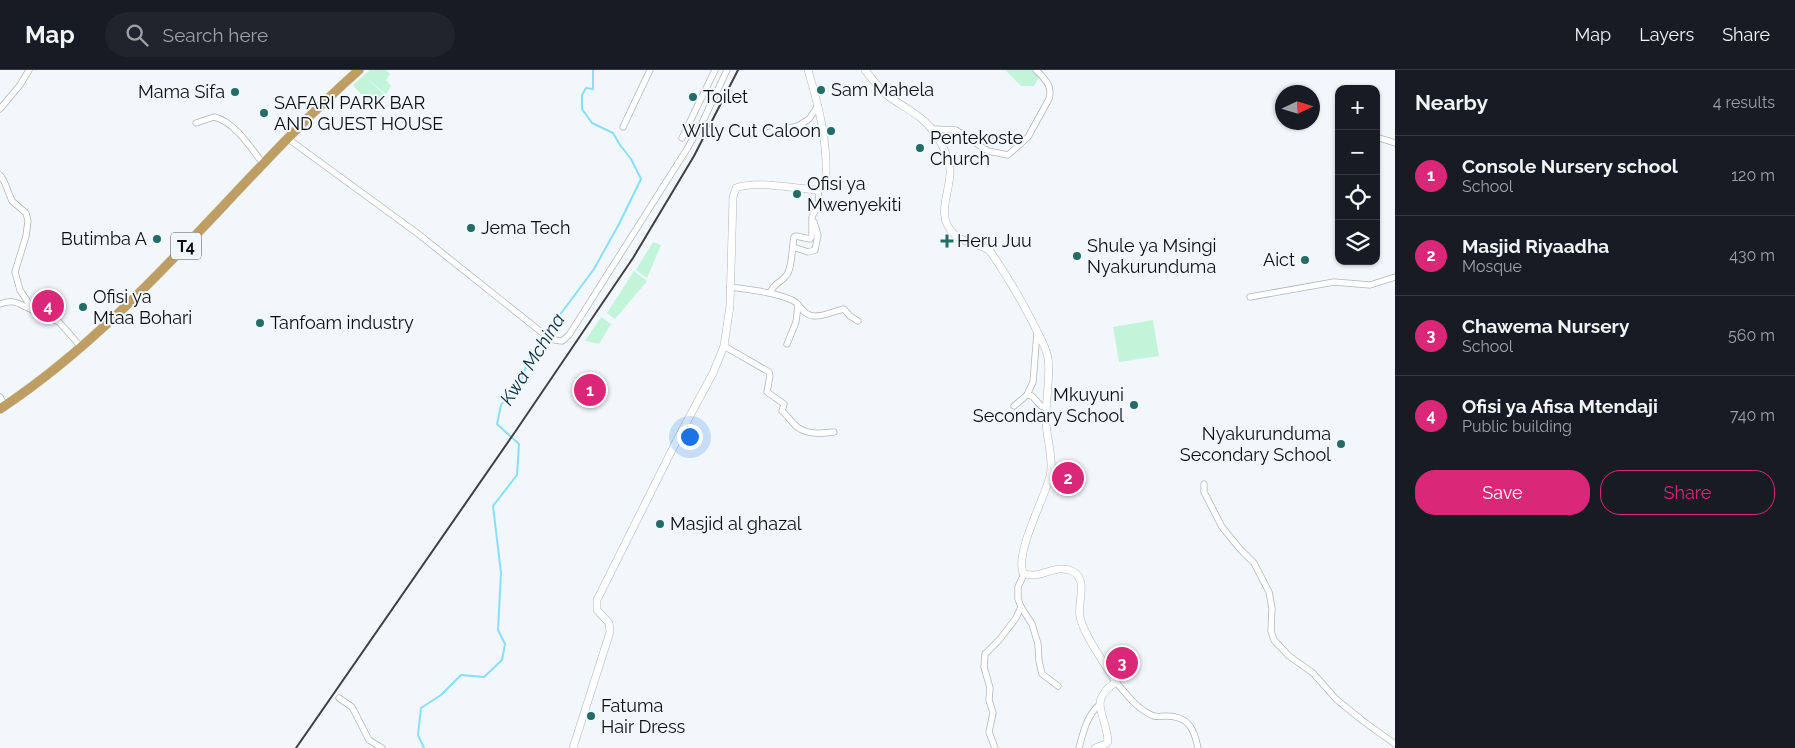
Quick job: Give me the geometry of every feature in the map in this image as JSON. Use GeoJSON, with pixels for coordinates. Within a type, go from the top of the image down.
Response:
{"type":"FeatureCollection","features":[{"type":"Feature","properties":{"kind":"highway","name":"T4"},"geometry":{"type":"LineString","coordinates":[[2,404],[40,382],[82,348],[173,259],[288,138],[359,70]]}},
{"type":"Feature","properties":{"kind":"street"},"geometry":{"type":"LineString","coordinates":[[0,109],[20,85],[29,70]]}},
{"type":"Feature","properties":{"kind":"street"},"geometry":{"type":"LineString","coordinates":[[623,127],[650,70]]}},
{"type":"Feature","properties":{"kind":"street"},"geometry":{"type":"LineString","coordinates":[[682,138],[716,70]]}},
{"type":"Feature","properties":{"kind":"street"},"geometry":{"type":"LineString","coordinates":[[288,138],[417,233],[545,335],[562,341],[569,335],[687,149],[703,122],[727,70]]}},
{"type":"Feature","properties":{"kind":"street"},"geometry":{"type":"LineString","coordinates":[[573,748],[610,632],[609,623],[597,610],[597,600],[677,440],[713,373],[724,346],[728,323],[733,196],[736,188],[741,186],[766,186],[818,190],[824,186],[826,175],[825,144],[818,106],[808,70]]}},
{"type":"Feature","properties":{"kind":"street"},"geometry":{"type":"LineString","coordinates":[[865,70],[884,92],[918,116],[933,130],[946,154],[949,166],[950,176],[944,209],[952,232],[960,239],[985,247],[990,251],[1019,296],[1048,358],[1046,407],[1051,472],[1021,557],[1024,574],[1018,587],[1018,600],[1032,624],[1038,644],[1042,674],[1058,686]]}},
{"type":"Feature","properties":{"kind":"street"},"geometry":{"type":"LineString","coordinates":[[933,130],[956,130],[988,151],[1004,156],[1008,155],[1028,136],[1051,92],[1050,86],[1036,70]]}},
{"type":"Feature","properties":{"kind":"street"},"geometry":{"type":"LineString","coordinates":[[767,133],[798,126],[809,119],[818,106]]}},
{"type":"Feature","properties":{"kind":"street"},"geometry":{"type":"LineString","coordinates":[[196,123],[214,117],[225,121],[243,137],[263,164]]}},
{"type":"Feature","properties":{"kind":"street"},"geometry":{"type":"LineString","coordinates":[[1380,138],[1395,143]]}},
{"type":"Feature","properties":{"kind":"street"},"geometry":{"type":"LineString","coordinates":[[0,175],[12,201],[26,213],[28,221],[15,277],[20,290],[33,310]]}},
{"type":"Feature","properties":{"kind":"street"},"geometry":{"type":"LineString","coordinates":[[770,293],[775,284],[787,275],[794,237],[808,239],[812,237],[813,215],[819,203],[818,190]]}},
{"type":"Feature","properties":{"kind":"street"},"geometry":{"type":"LineString","coordinates":[[793,247],[808,252],[815,250],[818,234],[813,215]]}},
{"type":"Feature","properties":{"kind":"street"},"geometry":{"type":"LineString","coordinates":[[1250,297],[1334,282],[1370,285],[1395,277]]}},
{"type":"Feature","properties":{"kind":"street"},"geometry":{"type":"LineString","coordinates":[[730,287],[770,293],[792,300],[805,314],[813,316],[832,314],[844,309],[858,321]]}},
{"type":"Feature","properties":{"kind":"street"},"geometry":{"type":"LineString","coordinates":[[0,304],[14,301],[59,322],[82,348]]}},
{"type":"Feature","properties":{"kind":"street"},"geometry":{"type":"LineString","coordinates":[[787,344],[796,322],[798,305]]}},
{"type":"Feature","properties":{"kind":"street"},"geometry":{"type":"LineString","coordinates":[[1014,406],[1027,396],[1034,378],[1037,332]]}},
{"type":"Feature","properties":{"kind":"street"},"geometry":{"type":"LineString","coordinates":[[724,346],[768,372],[770,376],[767,392],[784,404],[782,411],[797,427],[814,433],[834,432]]}},
{"type":"Feature","properties":{"kind":"street"},"geometry":{"type":"LineString","coordinates":[[1027,396],[1032,396],[1041,406],[1046,407]]}},
{"type":"Feature","properties":{"kind":"street"},"geometry":{"type":"LineString","coordinates":[[1204,484],[1204,492],[1222,527],[1254,563],[1269,592],[1272,608],[1271,631],[1274,640],[1289,656],[1313,673],[1336,699],[1395,744]]}},
{"type":"Feature","properties":{"kind":"street"},"geometry":{"type":"LineString","coordinates":[[1024,574],[1038,574],[1056,569],[1075,572],[1080,577],[1081,582],[1079,609],[1082,624],[1116,682],[1129,698],[1152,715],[1181,718],[1186,721],[1193,731],[1198,748]]}},
{"type":"Feature","properties":{"kind":"street"},"geometry":{"type":"LineString","coordinates":[[994,748],[989,732],[993,713],[990,688],[984,667],[985,654],[1000,640],[1016,618],[1021,607]]}},
{"type":"Feature","properties":{"kind":"street"},"geometry":{"type":"LineString","coordinates":[[1095,748],[1108,746],[1107,733],[1099,705],[1101,696],[1106,689],[1116,682]]}},
{"type":"Feature","properties":{"kind":"street"},"geometry":{"type":"LineString","coordinates":[[339,698],[352,707],[369,740],[382,748]]}},
{"type":"Feature","properties":{"kind":"street"},"geometry":{"type":"LineString","coordinates":[[1079,748],[1090,715],[1099,705]]}},
{"type":"Feature","properties":{"kind":"green space"},"geometry":{"type":"Polygon","coordinates":[[[370,70],[386,70],[390,74],[386,80],[391,86],[386,94],[365,77],[385,95],[374,109],[353,85],[370,70]]]}},
{"type":"Feature","properties":{"kind":"green space"},"geometry":{"type":"Polygon","coordinates":[[[1005,70],[1034,70],[1040,76],[1034,86],[1021,86],[1005,70]]]}},
{"type":"Feature","properties":{"kind":"green space"},"geometry":{"type":"Polygon","coordinates":[[[653,242],[661,245],[647,278],[636,270],[653,242]]]}},
{"type":"Feature","properties":{"kind":"green space"},"geometry":{"type":"Polygon","coordinates":[[[634,271],[647,281],[615,319],[607,313],[634,271]]]}},
{"type":"Feature","properties":{"kind":"green space"},"geometry":{"type":"Polygon","coordinates":[[[601,317],[611,324],[599,344],[585,341],[601,317]]]}},
{"type":"Feature","properties":{"kind":"green space"},"geometry":{"type":"Polygon","coordinates":[[[1153,320],[1159,356],[1119,362],[1113,327],[1153,320]]]}},
{"type":"Feature","properties":{"kind":"waterway","name":"Kwa Mchina"},"geometry":{"type":"LineString","coordinates":[[424,748],[418,735],[421,708],[441,695],[461,675],[484,677],[502,660],[505,644],[498,630],[501,573],[493,506],[517,475],[519,444],[497,424],[501,405],[521,380],[528,361],[542,343],[545,335],[594,269],[641,179],[631,159],[613,133],[592,123],[582,109],[582,95],[586,88],[593,89],[593,70]]}},
{"type":"Feature","properties":{"kind":"railway"},"geometry":{"type":"LineString","coordinates":[[296,748],[633,258],[694,156],[738,70]]}},
{"type":"Feature","properties":{"kind":"place","name":"Sam Mahela"},"geometry":{"type":"Point","coordinates":[821,90]}},
{"type":"Feature","properties":{"kind":"place","name":"Mama Sifa"},"geometry":{"type":"Point","coordinates":[235,92]}},
{"type":"Feature","properties":{"kind":"place","name":"Toilet"},"geometry":{"type":"Point","coordinates":[693,97]}},
{"type":"Feature","properties":{"kind":"place","name":"SAFARI PARK BAR AND GUEST HOUSE"},"geometry":{"type":"Point","coordinates":[264,113]}},
{"type":"Feature","properties":{"kind":"place","name":"Willy Cut Caloon"},"geometry":{"type":"Point","coordinates":[831,131]}},
{"type":"Feature","properties":{"kind":"place","name":"Pentekoste Church"},"geometry":{"type":"Point","coordinates":[920,148]}},
{"type":"Feature","properties":{"kind":"place","name":"Ofisi ya Mwenyekiti"},"geometry":{"type":"Point","coordinates":[797,194]}},
{"type":"Feature","properties":{"kind":"place","name":"Jema Tech"},"geometry":{"type":"Point","coordinates":[471,228]}},
{"type":"Feature","properties":{"kind":"place","name":"Butimba A"},"geometry":{"type":"Point","coordinates":[157,239]}},
{"type":"Feature","properties":{"kind":"place","name":"Heru Juu"},"geometry":{"type":"Point","coordinates":[947,241]}},
{"type":"Feature","properties":{"kind":"place","name":"Shule ya Msingi Nyakurunduma"},"geometry":{"type":"Point","coordinates":[1077,256]}},
{"type":"Feature","properties":{"kind":"place","name":"Aict"},"geometry":{"type":"Point","coordinates":[1305,260]}},
{"type":"Feature","properties":{"kind":"place","name":"Ofisi ya Afisa Mtendaji"},"geometry":{"type":"Point","coordinates":[48,306]}},
{"type":"Feature","properties":{"kind":"place","name":"Ofisi ya Mtaa Bohari"},"geometry":{"type":"Point","coordinates":[83,307]}},
{"type":"Feature","properties":{"kind":"place","name":"Tanfoam industry"},"geometry":{"type":"Point","coordinates":[260,323]}},
{"type":"Feature","properties":{"kind":"place","name":"Console Nursery school"},"geometry":{"type":"Point","coordinates":[590,390]}},
{"type":"Feature","properties":{"kind":"place","name":"Mkuyuni Secondary School"},"geometry":{"type":"Point","coordinates":[1134,405]}},
{"type":"Feature","properties":{"kind":"place","name":"Nyakurunduma Secondary School"},"geometry":{"type":"Point","coordinates":[1341,444]}},
{"type":"Feature","properties":{"kind":"place","name":"Masjid Riyaadha"},"geometry":{"type":"Point","coordinates":[1068,478]}},
{"type":"Feature","properties":{"kind":"place","name":"Masjid al ghazal"},"geometry":{"type":"Point","coordinates":[660,524]}},
{"type":"Feature","properties":{"kind":"place","name":"Chawema Nursery"},"geometry":{"type":"Point","coordinates":[1122,663]}},
{"type":"Feature","properties":{"kind":"place","name":"Fatuma Hair Dress"},"geometry":{"type":"Point","coordinates":[591,716]}}]}
